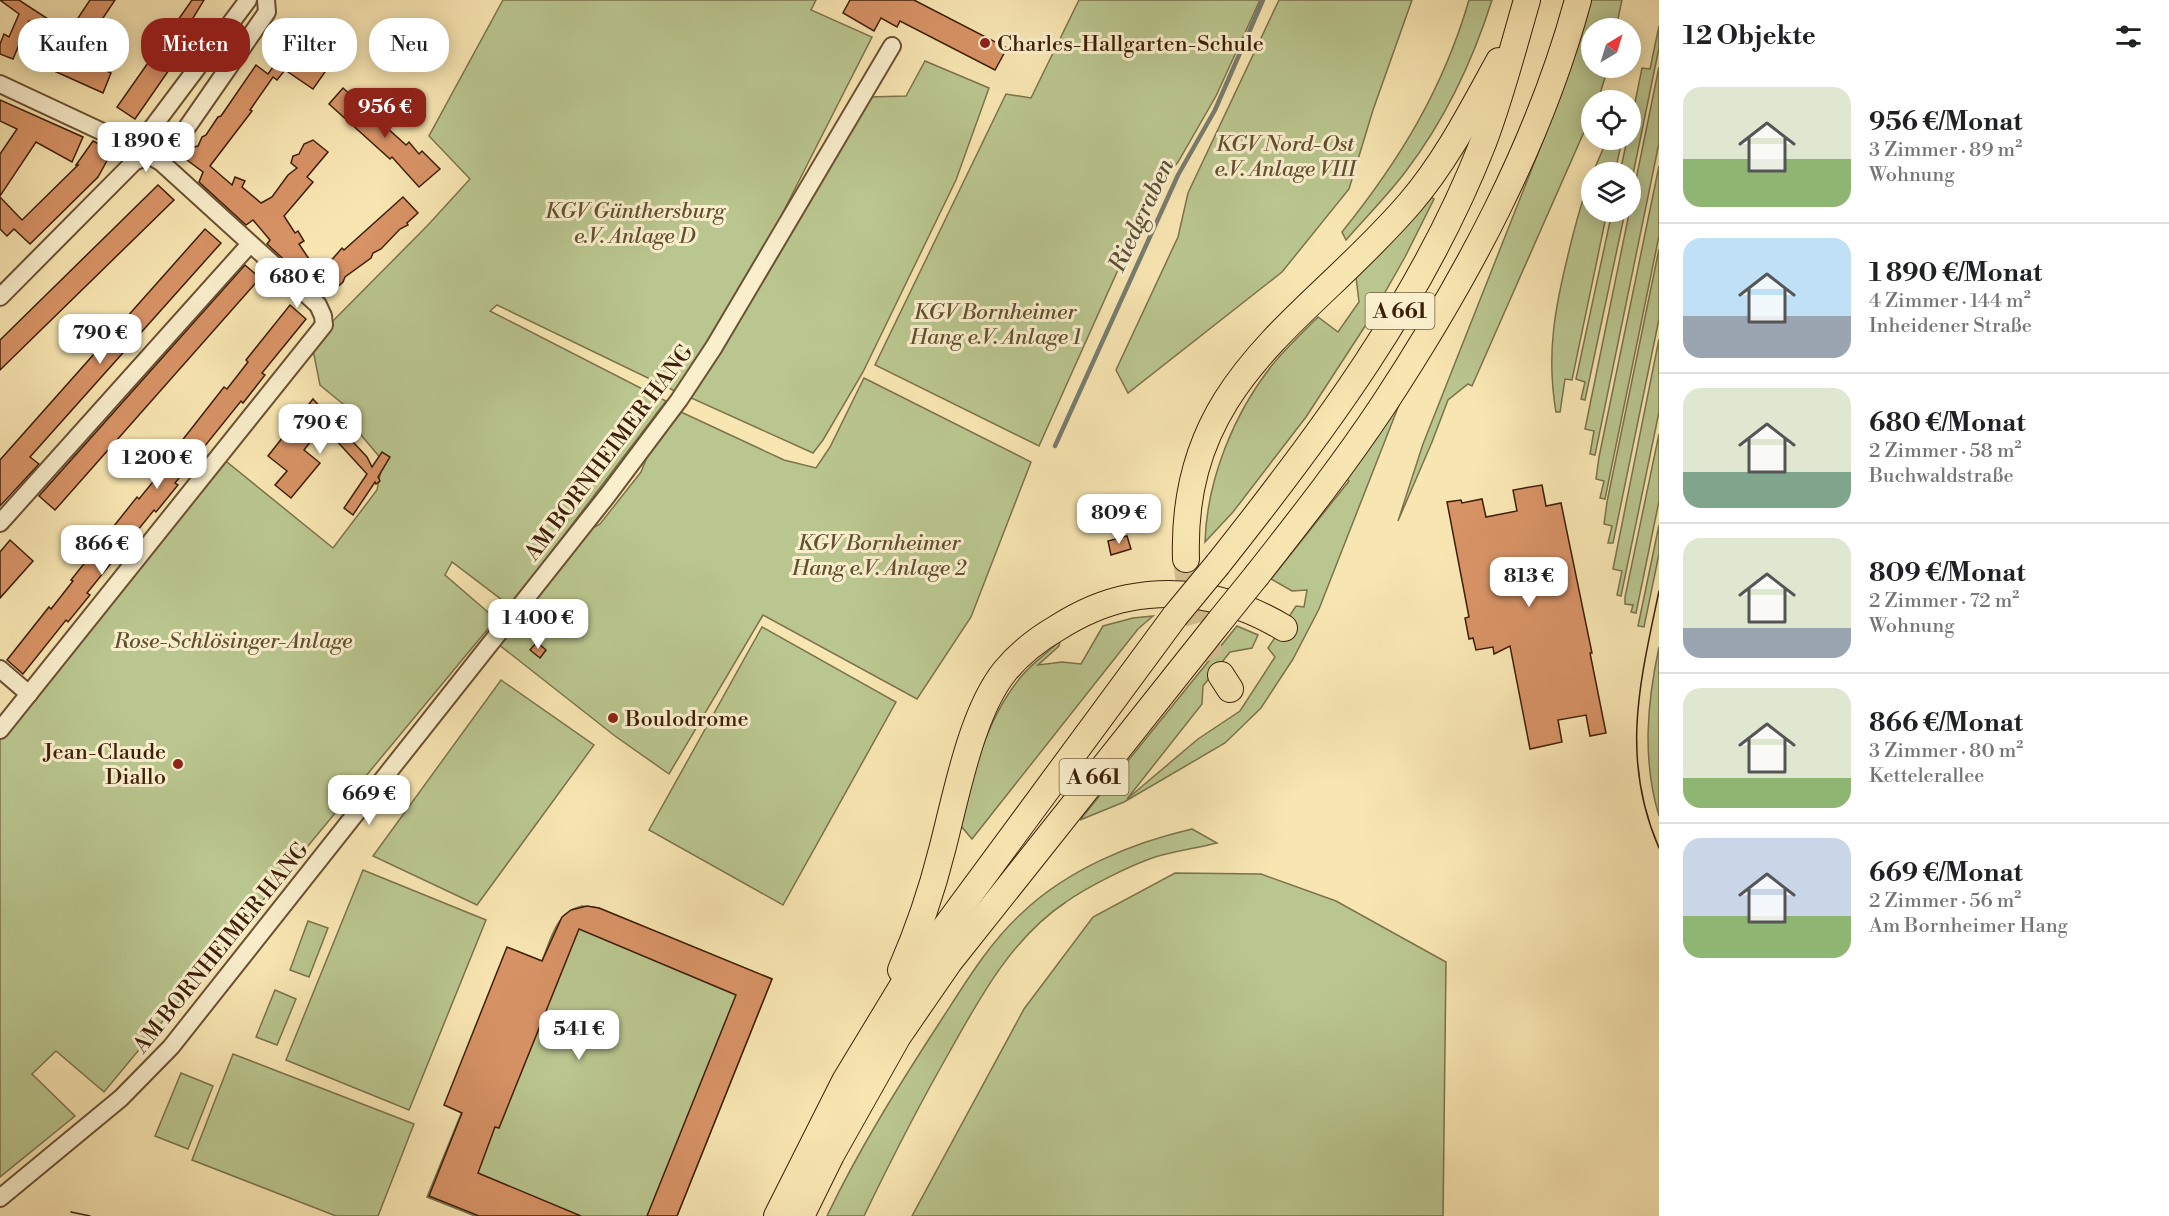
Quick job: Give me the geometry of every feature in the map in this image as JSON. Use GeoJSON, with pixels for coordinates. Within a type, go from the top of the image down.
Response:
{"type":"FeatureCollection","features":[{"type":"Feature","properties":{"kind":"highway","name":"A 661"},"geometry":{"type":"LineString","coordinates":[[777,1216],[845,1081],[879,1022],[945,925],[1175,616],[1335,412],[1411,293],[1458,202],[1483,144],[1498,102],[1527,0]]}},
{"type":"Feature","properties":{"kind":"highway","name":"A 661"},"geometry":{"type":"LineString","coordinates":[[801,1216],[831,1155],[898,1036],[949,962],[1257,575],[1384,404],[1436,322],[1495,214],[1548,96],[1565,49],[1578,0]]}},
{"type":"Feature","properties":{"kind":"highway"},"geometry":{"type":"LineString","coordinates":[[1186,559],[1186,524],[1190,489],[1203,444],[1222,405],[1264,351],[1296,317],[1358,259],[1412,201],[1464,125],[1520,24]]}},
{"type":"Feature","properties":{"kind":"highway"},"geometry":{"type":"LineString","coordinates":[[879,1022],[926,904],[942,852],[960,776],[977,725],[988,697],[1004,672],[1024,651],[1044,636],[1085,612],[1121,600],[1158,594],[1215,598],[1251,610],[1284,628]]}},
{"type":"Feature","properties":{"kind":"street"},"geometry":{"type":"LineString","coordinates":[[0,297],[134,162],[248,0]]}},
{"type":"Feature","properties":{"kind":"street"},"geometry":{"type":"LineString","coordinates":[[143,151],[172,149],[267,12],[266,0]]}},
{"type":"Feature","properties":{"kind":"street","name":"AM BORNHEIMER HANG"},"geometry":{"type":"LineString","coordinates":[[0,1198],[121,1098],[159,1060],[607,496],[679,400],[714,347],[892,46]]}},
{"type":"Feature","properties":{"kind":"street"},"geometry":{"type":"LineString","coordinates":[[0,84],[143,151],[162,163],[318,305],[324,325],[0,730]]}},
{"type":"Feature","properties":{"kind":"street"},"geometry":{"type":"LineString","coordinates":[[0,523],[250,244]]}},
{"type":"Feature","properties":{"kind":"street"},"geometry":{"type":"LineString","coordinates":[[0,669],[29,694]]}},
{"type":"Feature","properties":{"kind":"green space"},"geometry":{"type":"Polygon","coordinates":[[[503,0],[816,0],[811,10],[872,37],[774,230],[776,232],[677,392],[497,305],[490,311],[666,401],[510,606],[452,562],[445,575],[496,619],[104,1092],[56,1051],[32,1074],[75,1116],[0,1177],[0,736],[222,458],[333,548],[377,490],[383,461],[339,409],[343,404],[320,385],[312,345],[470,179],[429,136],[503,0]]]}},
{"type":"Feature","properties":{"kind":"green space","name":"KGV Bornheimer Hang e.V. Anlage 1"},"geometry":{"type":"Polygon","coordinates":[[[1079,0],[1260,0],[1216,96],[1178,162],[1152,194],[1039,446],[875,365],[1006,94],[1031,98],[1079,0]]]}},
{"type":"Feature","properties":{"kind":"green space","name":"KGV Nord-Ost e.V. Anlage VIII"},"geometry":{"type":"Polygon","coordinates":[[[1279,0],[1412,0],[1373,110],[1349,189],[1282,272],[1128,393],[1116,370],[1178,237],[1188,193],[1279,0]]]}},
{"type":"Feature","properties":{"kind":"green space"},"geometry":{"type":"Polygon","coordinates":[[[1469,0],[1492,0],[1476,45],[1445,111],[1406,171],[1346,240],[1342,232],[1383,178],[1433,94],[1469,0]]]}},
{"type":"Feature","properties":{"kind":"green space"},"geometry":{"type":"Polygon","coordinates":[[[1590,0],[1622,0],[1618,18],[1584,18],[1590,0]]]}},
{"type":"Feature","properties":{"kind":"green space"},"geometry":{"type":"Polygon","coordinates":[[[1659,26],[1659,48],[1641,135],[1641,90],[1638,90],[1642,68],[1650,69],[1659,26]]]}},
{"type":"Feature","properties":{"kind":"green space"},"geometry":{"type":"Polygon","coordinates":[[[1581,27],[1581,78],[1605,78],[1601,90],[1581,90],[1581,139],[1472,386],[1468,384],[1448,400],[1398,521],[1423,444],[1546,133],[1581,27]]]}},
{"type":"Feature","properties":{"kind":"green space"},"geometry":{"type":"Polygon","coordinates":[[[925,61],[989,88],[956,180],[863,372],[823,440],[813,453],[689,397],[868,97],[906,96],[925,61]]]}},
{"type":"Feature","properties":{"kind":"green space"},"geometry":{"type":"Polygon","coordinates":[[[1659,67],[1659,143],[1595,455],[1590,454],[1594,431],[1585,429],[1627,222],[1641,222],[1640,162],[1659,67]]]}},
{"type":"Feature","properties":{"kind":"green space"},"geometry":{"type":"Polygon","coordinates":[[[1603,150],[1620,150],[1617,162],[1597,162],[1603,150]]]}},
{"type":"Feature","properties":{"kind":"green space"},"geometry":{"type":"Polygon","coordinates":[[[1625,150],[1638,150],[1636,162],[1622,162],[1625,150]]]}},
{"type":"Feature","properties":{"kind":"green space"},"geometry":{"type":"Polygon","coordinates":[[[1659,166],[1659,236],[1605,499],[1600,498],[1604,481],[1596,479],[1599,457],[1659,166]]]}},
{"type":"Feature","properties":{"kind":"green space"},"geometry":{"type":"Polygon","coordinates":[[[1428,195],[1434,199],[1371,317],[1306,417],[1233,512],[1205,542],[1211,494],[1217,471],[1235,425],[1259,383],[1278,358],[1318,317],[1338,332],[1359,302],[1356,277],[1428,195]]]}},
{"type":"Feature","properties":{"kind":"green space"},"geometry":{"type":"Polygon","coordinates":[[[1581,208],[1581,222],[1605,222],[1572,380],[1565,379],[1560,412],[1556,412],[1552,370],[1553,331],[1581,208]]]}},
{"type":"Feature","properties":{"kind":"green space"},"geometry":{"type":"Polygon","coordinates":[[[1610,222],[1623,222],[1585,400],[1581,399],[1585,382],[1576,379],[1610,222]]]}},
{"type":"Feature","properties":{"kind":"green space"},"geometry":{"type":"Polygon","coordinates":[[[1659,249],[1659,319],[1613,543],[1608,543],[1612,526],[1604,524],[1607,502],[1659,249]]]}},
{"type":"Feature","properties":{"kind":"green space"},"geometry":{"type":"Polygon","coordinates":[[[1659,339],[1659,412],[1621,596],[1617,595],[1622,571],[1613,569],[1659,339]]]}},
{"type":"Feature","properties":{"kind":"green space","name":"KGV Bornheimer Hang e.V. Anlage 2"},"geometry":{"type":"Polygon","coordinates":[[[864,378],[1031,462],[971,617],[917,699],[763,615],[669,774],[615,736],[498,644],[584,533],[600,524],[641,472],[649,452],[681,412],[784,460],[816,468],[830,447],[864,378]]]}},
{"type":"Feature","properties":{"kind":"green space"},"geometry":{"type":"Polygon","coordinates":[[[1408,382],[1319,609],[1293,659],[1261,708],[1225,743],[1124,802],[1080,820],[1237,626],[1258,635],[1252,648],[1230,652],[1203,686],[1202,704],[1127,799],[1198,739],[1240,711],[1275,657],[1268,648],[1296,606],[1304,607],[1307,590],[1292,591],[1271,579],[1349,481],[1343,476],[1408,382]]]}},
{"type":"Feature","properties":{"kind":"green space"},"geometry":{"type":"Polygon","coordinates":[[[1659,434],[1659,501],[1636,613],[1631,612],[1633,605],[1625,604],[1625,597],[1659,434]]]}},
{"type":"Feature","properties":{"kind":"green space"},"geometry":{"type":"Polygon","coordinates":[[[1659,525],[1659,554],[1644,627],[1638,626],[1659,525]]]}},
{"type":"Feature","properties":{"kind":"green space"},"geometry":{"type":"Polygon","coordinates":[[[1153,616],[1138,629],[972,839],[961,826],[970,787],[989,730],[1008,694],[1020,678],[1060,641],[1059,646],[1038,665],[1062,662],[1081,664],[1103,626],[1133,618],[1153,616]]]}},
{"type":"Feature","properties":{"kind":"green space"},"geometry":{"type":"Polygon","coordinates":[[[762,627],[896,702],[783,905],[649,830],[762,627]]]}},
{"type":"Feature","properties":{"kind":"green space"},"geometry":{"type":"Polygon","coordinates":[[[1659,647],[1659,816],[1650,774],[1648,732],[1649,710],[1659,647]]]}},
{"type":"Feature","properties":{"kind":"green space"},"geometry":{"type":"Polygon","coordinates":[[[501,680],[594,745],[477,905],[373,856],[501,680]]]}},
{"type":"Feature","properties":{"kind":"green space"},"geometry":{"type":"Polygon","coordinates":[[[1192,829],[1217,843],[1155,857],[1122,871],[1066,902],[1030,932],[999,969],[973,1010],[916,1112],[864,1216],[827,1216],[866,1142],[910,1069],[977,965],[1010,925],[1040,898],[1079,871],[1123,850],[1192,829]]]}},
{"type":"Feature","properties":{"kind":"green space"},"geometry":{"type":"Polygon","coordinates":[[[363,870],[486,920],[409,1110],[286,1060],[363,870]]]}},
{"type":"Feature","properties":{"kind":"green space"},"geometry":{"type":"Polygon","coordinates":[[[1175,873],[1261,874],[1336,901],[1446,962],[1443,1216],[912,1216],[1024,1009],[1093,917],[1175,873]]]}},
{"type":"Feature","properties":{"kind":"green space"},"geometry":{"type":"Polygon","coordinates":[[[582,906],[599,908],[772,979],[677,1216],[475,1216],[427,1197],[526,955],[542,961],[560,920],[573,909],[582,906]]]}},
{"type":"Feature","properties":{"kind":"green space"},"geometry":{"type":"Polygon","coordinates":[[[308,921],[328,928],[309,977],[290,970],[308,921]]]}},
{"type":"Feature","properties":{"kind":"green space"},"geometry":{"type":"Polygon","coordinates":[[[275,990],[296,999],[277,1045],[256,1037],[275,990]]]}},
{"type":"Feature","properties":{"kind":"green space"},"geometry":{"type":"Polygon","coordinates":[[[233,1054],[414,1124],[378,1216],[336,1216],[192,1160],[233,1054]]]}},
{"type":"Feature","properties":{"kind":"green space"},"geometry":{"type":"Polygon","coordinates":[[[181,1073],[213,1086],[188,1149],[155,1136],[181,1073]]]}},
{"type":"Feature","properties":{"kind":"building"},"geometry":{"type":"Polygon","coordinates":[[[0,0],[19,0],[46,18],[18,18],[18,47],[13,59],[0,54],[0,44],[4,34],[9,37],[19,14],[0,0]]]}},
{"type":"Feature","properties":{"kind":"building"},"geometry":{"type":"Polygon","coordinates":[[[90,0],[115,0],[103,18],[78,18],[90,0]]]}},
{"type":"Feature","properties":{"kind":"building"},"geometry":{"type":"Polygon","coordinates":[[[192,0],[204,0],[193,18],[179,18],[192,0]]]}},
{"type":"Feature","properties":{"kind":"building"},"geometry":{"type":"Polygon","coordinates":[[[850,0],[914,0],[1007,48],[995,70],[900,21],[897,27],[881,18],[874,31],[843,13],[850,0]]]}},
{"type":"Feature","properties":{"kind":"building"},"geometry":{"type":"Polygon","coordinates":[[[256,65],[262,72],[268,74],[283,72],[277,80],[273,77],[250,110],[252,111],[210,166],[232,185],[235,177],[245,181],[242,187],[261,203],[272,197],[288,175],[297,168],[291,163],[293,156],[299,154],[304,144],[313,140],[328,152],[307,177],[313,182],[284,216],[295,233],[298,231],[304,241],[299,244],[309,259],[322,271],[342,248],[344,250],[403,197],[418,213],[381,249],[373,253],[371,258],[345,277],[333,291],[317,278],[311,280],[306,276],[304,278],[267,244],[270,240],[253,220],[246,225],[199,182],[203,172],[187,160],[194,147],[198,146],[202,137],[221,116],[256,65]]]}},
{"type":"Feature","properties":{"kind":"building"},"geometry":{"type":"Polygon","coordinates":[[[56,72],[109,72],[111,73],[103,93],[56,72]]]}},
{"type":"Feature","properties":{"kind":"building"},"geometry":{"type":"Polygon","coordinates":[[[142,72],[168,72],[135,119],[117,107],[142,72]]]}},
{"type":"Feature","properties":{"kind":"building"},"geometry":{"type":"Polygon","coordinates":[[[288,72],[325,72],[313,89],[288,72]]]}},
{"type":"Feature","properties":{"kind":"building"},"geometry":{"type":"Polygon","coordinates":[[[343,88],[406,145],[409,142],[419,154],[422,151],[440,169],[419,187],[392,157],[390,159],[329,104],[343,88]]]}},
{"type":"Feature","properties":{"kind":"building"},"geometry":{"type":"Polygon","coordinates":[[[0,100],[83,137],[72,162],[36,142],[0,196],[0,154],[17,129],[0,121],[0,100]]]}},
{"type":"Feature","properties":{"kind":"building"},"geometry":{"type":"Polygon","coordinates":[[[93,141],[105,147],[109,157],[98,177],[30,244],[14,229],[7,236],[0,229],[0,197],[22,220],[78,165],[76,165],[93,141]]]}},
{"type":"Feature","properties":{"kind":"building"},"geometry":{"type":"Polygon","coordinates":[[[158,185],[174,200],[0,370],[0,340],[158,185]]]}},
{"type":"Feature","properties":{"kind":"building"},"geometry":{"type":"Polygon","coordinates":[[[205,229],[221,243],[30,457],[39,464],[0,506],[0,460],[205,229]]]}},
{"type":"Feature","properties":{"kind":"building"},"geometry":{"type":"Polygon","coordinates":[[[245,265],[260,278],[55,510],[39,496],[245,265]]]}},
{"type":"Feature","properties":{"kind":"building"},"geometry":{"type":"Polygon","coordinates":[[[290,305],[306,319],[262,373],[265,375],[243,403],[241,401],[175,483],[178,485],[156,512],[154,510],[87,593],[90,595],[68,622],[66,620],[23,674],[7,660],[49,607],[51,609],[137,497],[139,499],[161,472],[159,470],[224,387],[227,389],[248,362],[246,360],[290,305]]]}},
{"type":"Feature","properties":{"kind":"building"},"geometry":{"type":"Polygon","coordinates":[[[313,399],[367,457],[372,467],[382,452],[390,457],[378,477],[380,481],[376,484],[375,482],[353,515],[344,508],[367,474],[323,426],[304,450],[320,463],[291,498],[275,485],[287,471],[268,456],[313,399]]]}},
{"type":"Feature","properties":{"kind":"building"},"geometry":{"type":"Polygon","coordinates":[[[1542,485],[1546,506],[1561,503],[1606,733],[1590,736],[1586,715],[1558,720],[1562,742],[1530,749],[1510,646],[1494,654],[1493,647],[1476,650],[1473,638],[1469,639],[1465,618],[1469,617],[1447,502],[1461,500],[1462,503],[1482,499],[1486,517],[1517,511],[1513,490],[1542,485]]]}},
{"type":"Feature","properties":{"kind":"building"},"geometry":{"type":"Polygon","coordinates":[[[1127,536],[1131,549],[1111,555],[1108,541],[1127,536]]]}},
{"type":"Feature","properties":{"kind":"building"},"geometry":{"type":"Polygon","coordinates":[[[10,540],[33,561],[0,598],[0,552],[10,540]]]}},
{"type":"Feature","properties":{"kind":"building"},"geometry":{"type":"Polygon","coordinates":[[[537,642],[546,650],[540,658],[530,650],[537,642]]]}},
{"type":"Feature","properties":{"kind":"building"},"geometry":{"type":"Polygon","coordinates":[[[587,906],[599,908],[772,979],[677,1216],[647,1216],[736,995],[579,929],[499,1128],[495,1127],[478,1173],[581,1216],[479,1216],[429,1196],[462,1113],[444,1105],[507,947],[542,961],[562,917],[571,910],[587,906]]]}},
{"type":"Feature","properties":{"kind":"waterway","name":"Riedgraben"},"geometry":{"type":"LineString","coordinates":[[1055,446],[1178,175],[1215,110],[1263,0]]}},
{"type":"Feature","properties":{"kind":"tunnel"},"geometry":{"type":"LineString","coordinates":[[1186,559],[1190,590],[1198,619],[1221,675]]}},
{"type":"Feature","properties":{"kind":"tram line"},"geometry":{"type":"LineString","coordinates":[[1659,591],[1640,689],[1637,720],[1640,783],[1647,815],[1659,848]]}},
{"type":"Feature","properties":{"kind":"tram line"},"geometry":{"type":"LineString","coordinates":[[71,1212],[90,1216]]}},
{"type":"Feature","properties":{"kind":"place","name":"Charles-Hallgarten-Schule"},"geometry":{"type":"Point","coordinates":[985,43]}},
{"type":"Feature","properties":{"kind":"place","name":"Boulodrome"},"geometry":{"type":"Point","coordinates":[613,718]}},
{"type":"Feature","properties":{"kind":"place","name":"Jean-Claude Diallo"},"geometry":{"type":"Point","coordinates":[178,764]}},
{"type":"Feature","properties":{"kind":"park label","name":"KGV Günthersburg e.V. Anlage D"},"geometry":{"type":"Point","coordinates":[635,222]}},
{"type":"Feature","properties":{"kind":"park label","name":"Rose-Schlösinger-Anlage"},"geometry":{"type":"Point","coordinates":[233,640]}}]}
